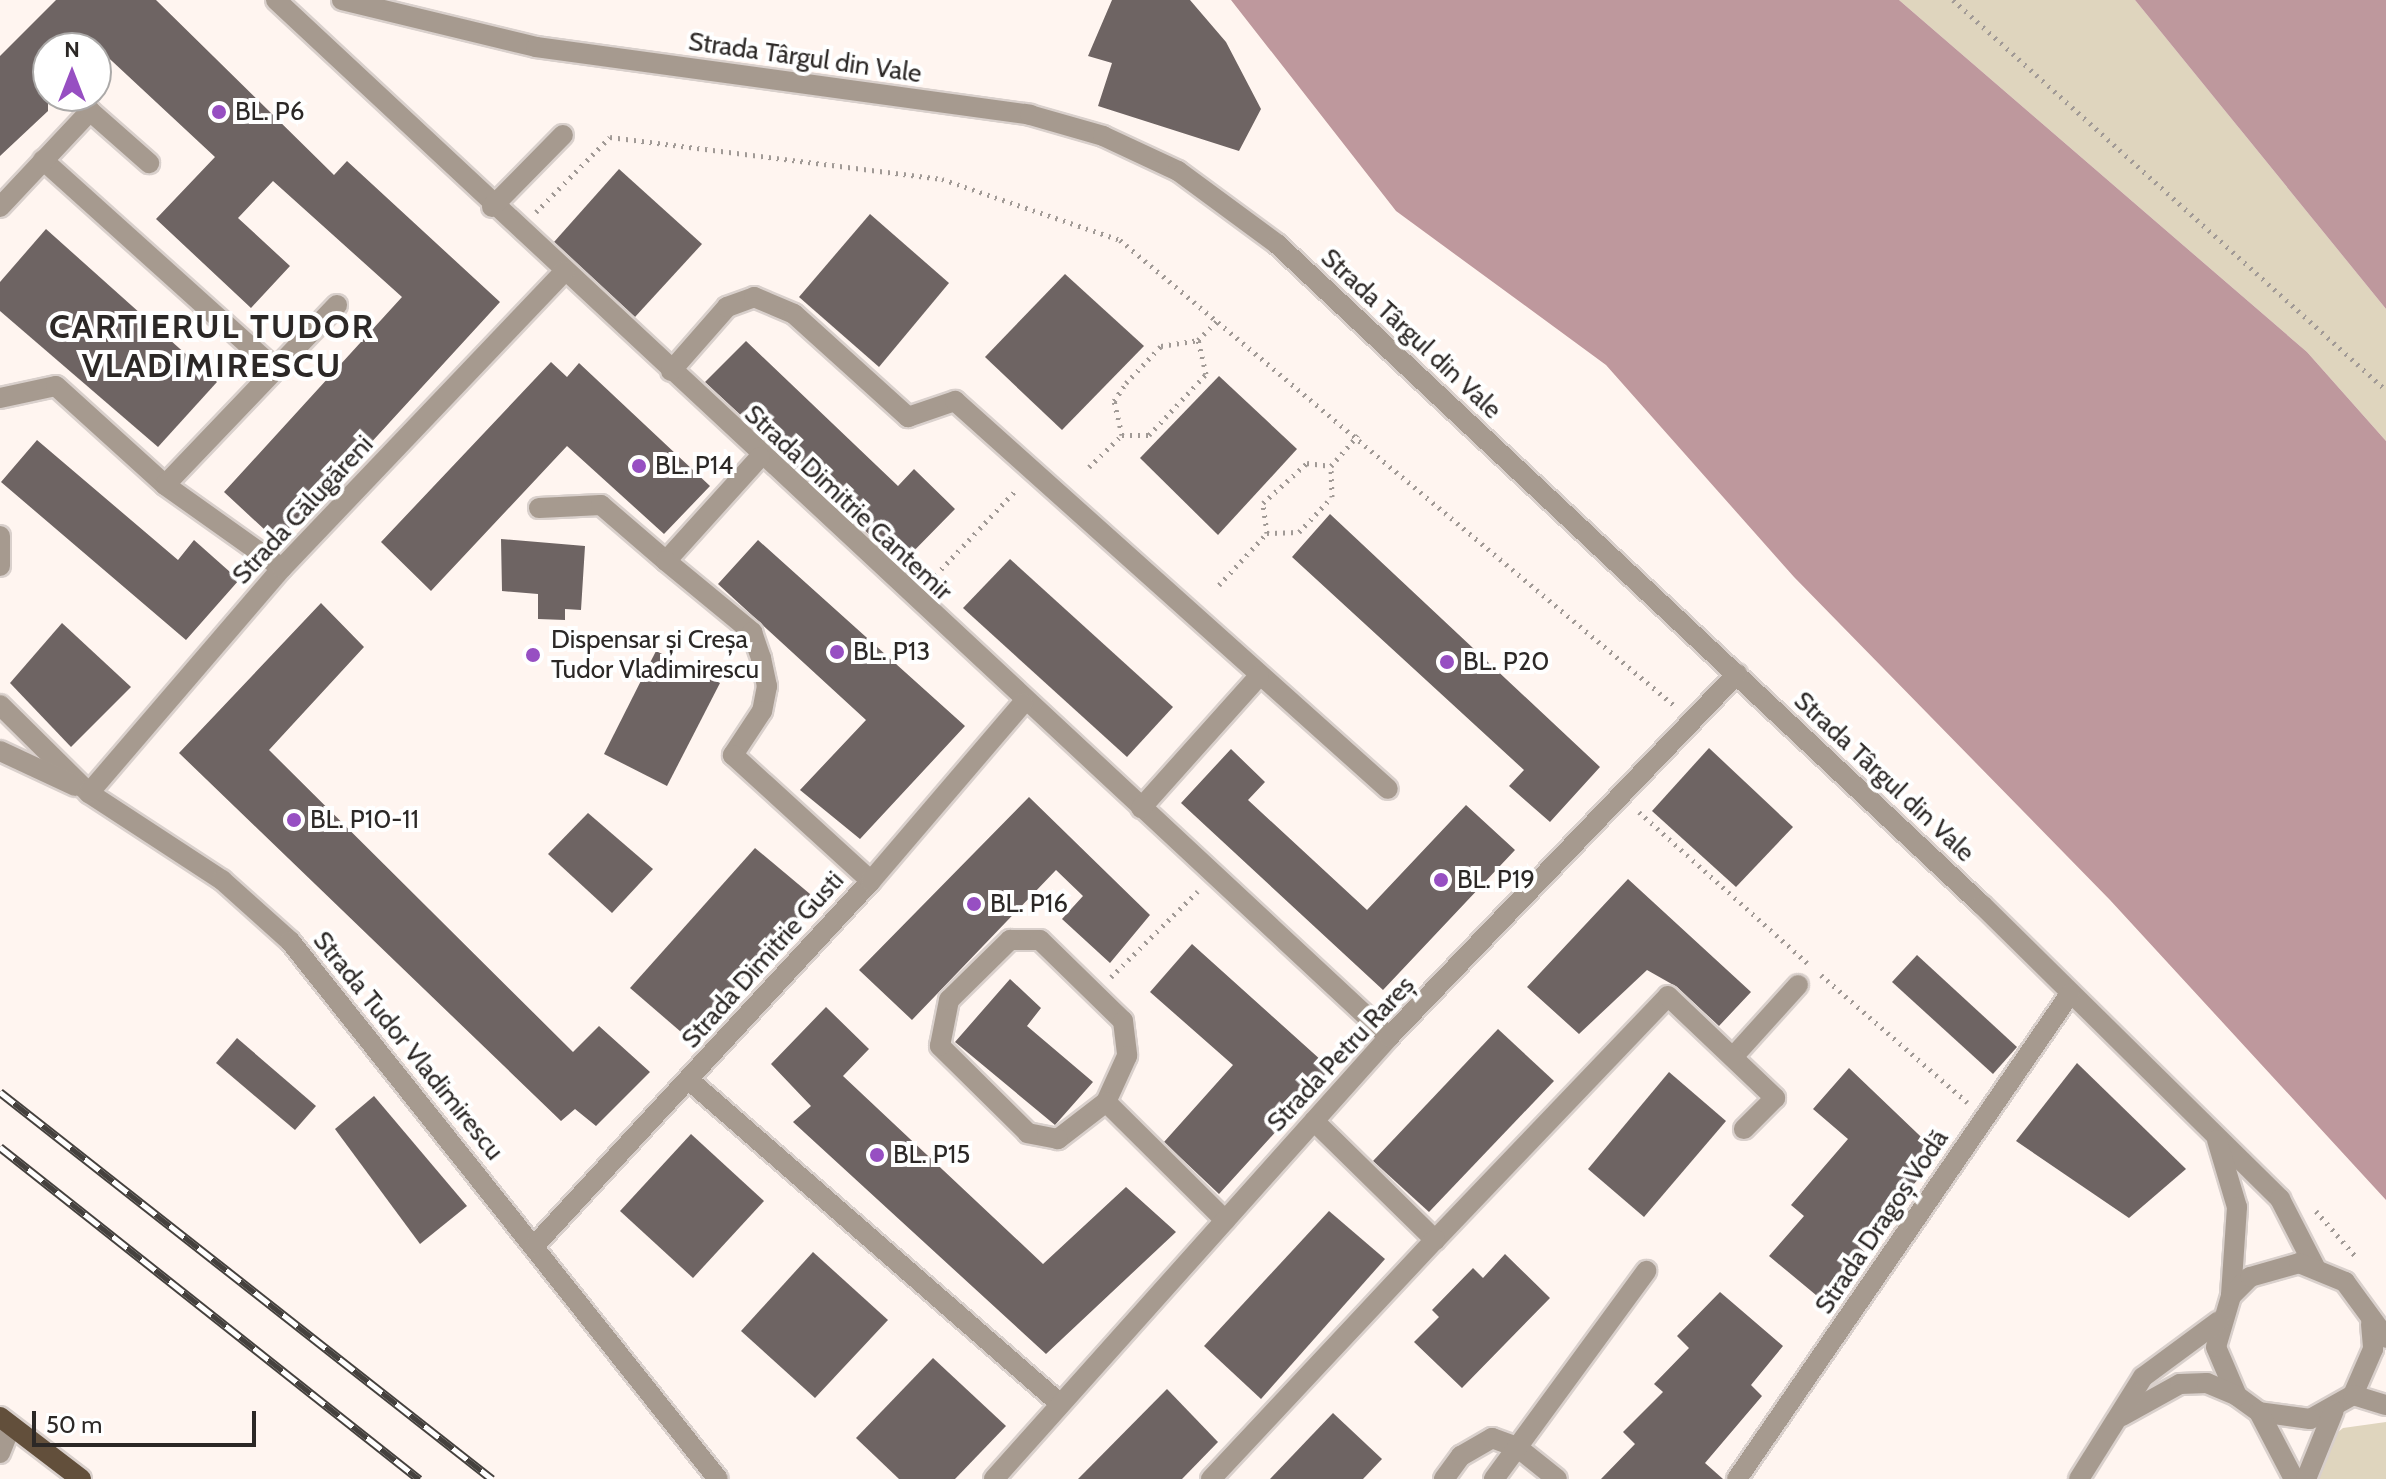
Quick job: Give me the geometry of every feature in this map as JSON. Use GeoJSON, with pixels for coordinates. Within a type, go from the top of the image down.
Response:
{"type":"FeatureCollection","features":[{"type":"Feature","properties":{"kind":"main road"},"geometry":{"type":"LineString","coordinates":[[6,1422],[81,1479]]}},
{"type":"Feature","properties":{"kind":"street","name":"Strada Dimitrie Cantemir"},"geometry":{"type":"LineString","coordinates":[[276,0],[492,207],[565,271],[1023,703],[1389,1037]]}},
{"type":"Feature","properties":{"kind":"street","name":"Strada Târgul din Vale"},"geometry":{"type":"LineString","coordinates":[[342,0],[536,47],[1030,115],[1103,136],[1178,171],[1277,244],[1737,674],[2280,1199],[2315,1267],[2345,1282],[2379,1331],[2353,1395],[2334,1410],[2298,1419],[2259,1412],[2237,1396],[2222,1374],[2219,1321],[2231,1296],[2237,1207],[2217,1140]]}},
{"type":"Feature","properties":{"kind":"street"},"geometry":{"type":"LineString","coordinates":[[0,207],[90,111],[149,163]]}},
{"type":"Feature","properties":{"kind":"street"},"geometry":{"type":"LineString","coordinates":[[492,207],[563,135]]}},
{"type":"Feature","properties":{"kind":"street"},"geometry":{"type":"LineString","coordinates":[[43,160],[275,369]]}},
{"type":"Feature","properties":{"kind":"street","name":"Strada Călugăreni"},"geometry":{"type":"LineString","coordinates":[[89,793],[282,568],[565,271]]}},
{"type":"Feature","properties":{"kind":"street"},"geometry":{"type":"LineString","coordinates":[[671,371],[727,307],[754,297],[794,314],[908,417],[955,401],[1388,789]]}},
{"type":"Feature","properties":{"kind":"street"},"geometry":{"type":"LineString","coordinates":[[165,485],[337,305]]}},
{"type":"Feature","properties":{"kind":"street"},"geometry":{"type":"LineString","coordinates":[[0,398],[56,386],[165,485],[282,568]]}},
{"type":"Feature","properties":{"kind":"street"},"geometry":{"type":"LineString","coordinates":[[666,561],[760,457]]}},
{"type":"Feature","properties":{"kind":"street"},"geometry":{"type":"LineString","coordinates":[[539,508],[601,505],[752,632],[761,658],[762,711],[733,755],[871,881]]}},
{"type":"Feature","properties":{"kind":"street"},"geometry":{"type":"LineString","coordinates":[[0,536],[0,566]]}},
{"type":"Feature","properties":{"kind":"street","name":"Strada Petru Rareș"},"geometry":{"type":"LineString","coordinates":[[994,1479],[1389,1037],[1737,674]]}},
{"type":"Feature","properties":{"kind":"street"},"geometry":{"type":"LineString","coordinates":[[1141,808],[1259,676]]}},
{"type":"Feature","properties":{"kind":"street","name":"Strada Dimitrie Gusti"},"geometry":{"type":"LineString","coordinates":[[535,1245],[871,881],[1023,703]]}},
{"type":"Feature","properties":{"kind":"street","name":"Strada Tudor Vladimirescu"},"geometry":{"type":"LineString","coordinates":[[0,705],[89,793],[222,880],[290,941],[535,1245],[718,1479]]}},
{"type":"Feature","properties":{"kind":"street"},"geometry":{"type":"LineString","coordinates":[[0,751],[89,793]]}},
{"type":"Feature","properties":{"kind":"street"},"geometry":{"type":"LineString","coordinates":[[1010,940],[1040,940],[1123,1021],[1127,1056],[1106,1102],[1058,1139],[1028,1133],[940,1046],[949,1000],[1010,940]]}},
{"type":"Feature","properties":{"kind":"street"},"geometry":{"type":"LineString","coordinates":[[1733,1057],[1798,985]]}},
{"type":"Feature","properties":{"kind":"street","name":"Strada Dragoș Vodă"},"geometry":{"type":"LineString","coordinates":[[1737,1479],[2070,994]]}},
{"type":"Feature","properties":{"kind":"street"},"geometry":{"type":"LineString","coordinates":[[1211,1479],[1668,996],[1775,1098],[1744,1129]]}},
{"type":"Feature","properties":{"kind":"street"},"geometry":{"type":"LineString","coordinates":[[689,1080],[1060,1404]]}},
{"type":"Feature","properties":{"kind":"street"},"geometry":{"type":"LineString","coordinates":[[1106,1102],[1225,1220]]}},
{"type":"Feature","properties":{"kind":"street"},"geometry":{"type":"LineString","coordinates":[[1314,1121],[1435,1240]]}},
{"type":"Feature","properties":{"kind":"street"},"geometry":{"type":"LineString","coordinates":[[2231,1296],[2275,1266],[2315,1267]]}},
{"type":"Feature","properties":{"kind":"street"},"geometry":{"type":"LineString","coordinates":[[1494,1479],[1646,1271]]}},
{"type":"Feature","properties":{"kind":"street"},"geometry":{"type":"LineString","coordinates":[[2079,1479],[2122,1416],[2143,1377],[2219,1321]]}},
{"type":"Feature","properties":{"kind":"street"},"geometry":{"type":"LineString","coordinates":[[2122,1416],[2180,1384],[2207,1383],[2237,1396]]}},
{"type":"Feature","properties":{"kind":"street"},"geometry":{"type":"LineString","coordinates":[[2353,1395],[2386,1405]]}},
{"type":"Feature","properties":{"kind":"street"},"geometry":{"type":"LineString","coordinates":[[2306,1479],[2334,1410]]}},
{"type":"Feature","properties":{"kind":"street"},"geometry":{"type":"LineString","coordinates":[[2259,1412],[2294,1479]]}},
{"type":"Feature","properties":{"kind":"street"},"geometry":{"type":"LineString","coordinates":[[0,1453],[6,1422]]}},
{"type":"Feature","properties":{"kind":"street"},"geometry":{"type":"LineString","coordinates":[[1444,1479],[1461,1456],[1492,1438],[1517,1447],[1557,1479]]}},
{"type":"Feature","properties":{"kind":"path"},"geometry":{"type":"LineString","coordinates":[[1953,0],[2386,390]]}},
{"type":"Feature","properties":{"kind":"path"},"geometry":{"type":"LineString","coordinates":[[518,230],[610,137],[942,179],[1120,240],[1358,435],[1692,721]]}},
{"type":"Feature","properties":{"kind":"path"},"geometry":{"type":"LineString","coordinates":[[1122,435],[1114,401],[1126,383],[1161,346],[1198,340],[1219,319]]}},
{"type":"Feature","properties":{"kind":"path"},"geometry":{"type":"LineString","coordinates":[[1089,467],[1122,435],[1149,435],[1206,374],[1198,340]]}},
{"type":"Feature","properties":{"kind":"path"},"geometry":{"type":"LineString","coordinates":[[1267,533],[1281,538],[1306,525],[1332,497],[1331,466],[1358,435]]}},
{"type":"Feature","properties":{"kind":"path"},"geometry":{"type":"LineString","coordinates":[[1267,533],[1263,503],[1291,472],[1307,463],[1331,466]]}},
{"type":"Feature","properties":{"kind":"path"},"geometry":{"type":"LineString","coordinates":[[913,599],[1033,472]]}},
{"type":"Feature","properties":{"kind":"path"},"geometry":{"type":"LineString","coordinates":[[1219,585],[1267,533]]}},
{"type":"Feature","properties":{"kind":"path"},"geometry":{"type":"LineString","coordinates":[[1621,795],[1985,1117]]}},
{"type":"Feature","properties":{"kind":"path"},"geometry":{"type":"LineString","coordinates":[[1096,992],[1213,876]]}},
{"type":"Feature","properties":{"kind":"path"},"geometry":{"type":"LineString","coordinates":[[2306,1199],[2366,1269]]}},
{"type":"Feature","properties":{"kind":"shaded area"},"geometry":{"type":"Polygon","coordinates":[[[1231,0],[1899,0],[2307,352],[2386,441],[2386,1200],[2110,900],[1794,577],[1606,365],[1396,211],[1231,0]]]}},
{"type":"Feature","properties":{"kind":"shaded area"},"geometry":{"type":"Polygon","coordinates":[[[1899,0],[2135,0],[2386,309],[2386,441],[2307,352],[1899,0]]]}},
{"type":"Feature","properties":{"kind":"shaded area"},"geometry":{"type":"Polygon","coordinates":[[[2135,0],[2386,0],[2386,309],[2135,0]]]}},
{"type":"Feature","properties":{"kind":"shaded area"},"geometry":{"type":"Polygon","coordinates":[[[2386,1422],[2386,1479],[2317,1479],[2327,1441],[2343,1428],[2386,1422]]]}},
{"type":"Feature","properties":{"kind":"building"},"geometry":{"type":"Polygon","coordinates":[[[56,0],[156,0],[334,175],[347,161],[500,302],[279,543],[224,492],[402,297],[273,181],[238,218],[290,266],[251,308],[156,219],[215,157],[112,61],[112,32],[32,32],[32,112],[47,112],[0,156],[0,56],[56,0]]]}},
{"type":"Feature","properties":{"kind":"building"},"geometry":{"type":"Polygon","coordinates":[[[1112,0],[1190,0],[1226,42],[1261,109],[1239,151],[1098,106],[1112,63],[1088,56],[1112,0]]]}},
{"type":"Feature","properties":{"kind":"building"},"geometry":{"type":"Polygon","coordinates":[[[619,169],[702,244],[635,317],[554,242],[619,169]]]}},
{"type":"Feature","properties":{"kind":"building"},"geometry":{"type":"Polygon","coordinates":[[[870,214],[949,283],[879,367],[799,297],[870,214]]]}},
{"type":"Feature","properties":{"kind":"building"},"geometry":{"type":"Polygon","coordinates":[[[46,229],[217,382],[158,447],[0,311],[0,282],[46,229]]]}},
{"type":"Feature","properties":{"kind":"building"},"geometry":{"type":"Polygon","coordinates":[[[1065,274],[1144,346],[1062,430],[985,357],[1065,274]]]}},
{"type":"Feature","properties":{"kind":"building"},"geometry":{"type":"Polygon","coordinates":[[[746,341],[898,486],[914,469],[955,509],[901,564],[705,382],[746,341]]]}},
{"type":"Feature","properties":{"kind":"building","name":"BL. P14"},"geometry":{"type":"Polygon","coordinates":[[[551,362],[567,377],[579,363],[710,486],[664,534],[567,446],[431,591],[381,542],[551,362]]]}},
{"type":"Feature","properties":{"kind":"building"},"geometry":{"type":"Polygon","coordinates":[[[1219,376],[1297,449],[1218,535],[1140,458],[1219,376]]]}},
{"type":"Feature","properties":{"kind":"building"},"geometry":{"type":"Polygon","coordinates":[[[37,440],[178,560],[194,540],[239,580],[186,640],[1,482],[37,440]]]}},
{"type":"Feature","properties":{"kind":"building","name":"BL. P20"},"geometry":{"type":"Polygon","coordinates":[[[1330,514],[1600,767],[1550,822],[1509,786],[1524,770],[1292,557],[1330,514]]]}},
{"type":"Feature","properties":{"kind":"building"},"geometry":{"type":"Polygon","coordinates":[[[501,539],[585,546],[581,610],[565,609],[565,620],[538,619],[538,594],[502,591],[501,539]]]}},
{"type":"Feature","properties":{"kind":"building","name":"BL. P13"},"geometry":{"type":"Polygon","coordinates":[[[758,540],[965,726],[860,839],[800,790],[866,720],[718,584],[758,540]]]}},
{"type":"Feature","properties":{"kind":"building"},"geometry":{"type":"Polygon","coordinates":[[[1010,559],[1173,707],[1127,757],[963,608],[1010,559]]]}},
{"type":"Feature","properties":{"kind":"building","name":"BL. P10-11"},"geometry":{"type":"Polygon","coordinates":[[[321,603],[364,647],[269,750],[573,1052],[599,1026],[650,1072],[596,1126],[575,1109],[561,1121],[179,753],[321,603]]]}},
{"type":"Feature","properties":{"kind":"building"},"geometry":{"type":"Polygon","coordinates":[[[62,623],[131,687],[71,747],[10,683],[62,623]]]}},
{"type":"Feature","properties":{"kind":"building"},"geometry":{"type":"Polygon","coordinates":[[[656,651],[720,683],[667,786],[604,754],[656,651]]]}},
{"type":"Feature","properties":{"kind":"building"},"geometry":{"type":"Polygon","coordinates":[[[1709,748],[1793,827],[1736,887],[1652,811],[1709,748]]]}},
{"type":"Feature","properties":{"kind":"building","name":"BL. P19"},"geometry":{"type":"Polygon","coordinates":[[[1231,749],[1265,782],[1248,800],[1367,910],[1466,805],[1515,850],[1383,990],[1181,803],[1231,749]]]}},
{"type":"Feature","properties":{"kind":"building","name":"BL. P16"},"geometry":{"type":"Polygon","coordinates":[[[1029,797],[1150,915],[1110,963],[1062,919],[1083,896],[1056,870],[912,1020],[859,970],[1029,797]]]}},
{"type":"Feature","properties":{"kind":"building"},"geometry":{"type":"Polygon","coordinates":[[[588,813],[653,869],[612,913],[548,854],[588,813]]]}},
{"type":"Feature","properties":{"kind":"building"},"geometry":{"type":"Polygon","coordinates":[[[755,848],[816,899],[688,1038],[630,988],[755,848]]]}},
{"type":"Feature","properties":{"kind":"building"},"geometry":{"type":"Polygon","coordinates":[[[1628,879],[1751,992],[1719,1026],[1677,987],[1647,970],[1579,1034],[1527,987],[1628,879]]]}},
{"type":"Feature","properties":{"kind":"building"},"geometry":{"type":"Polygon","coordinates":[[[1192,944],[1332,1070],[1219,1194],[1164,1142],[1233,1065],[1150,992],[1192,944]]]}},
{"type":"Feature","properties":{"kind":"building"},"geometry":{"type":"Polygon","coordinates":[[[1917,955],[2017,1047],[1993,1074],[1892,982],[1917,955]]]}},
{"type":"Feature","properties":{"kind":"building"},"geometry":{"type":"Polygon","coordinates":[[[1010,979],[1041,1008],[1027,1026],[1093,1082],[1055,1125],[955,1042],[1010,979]]]}},
{"type":"Feature","properties":{"kind":"building","name":"BL. P15"},"geometry":{"type":"Polygon","coordinates":[[[826,1007],[869,1049],[843,1076],[1043,1264],[1126,1187],[1176,1232],[1046,1354],[793,1122],[811,1106],[771,1064],[826,1007]]]}},
{"type":"Feature","properties":{"kind":"building"},"geometry":{"type":"Polygon","coordinates":[[[1498,1029],[1554,1081],[1429,1212],[1373,1161],[1498,1029]]]}},
{"type":"Feature","properties":{"kind":"building"},"geometry":{"type":"Polygon","coordinates":[[[237,1038],[316,1106],[295,1130],[216,1063],[237,1038]]]}},
{"type":"Feature","properties":{"kind":"building"},"geometry":{"type":"Polygon","coordinates":[[[2077,1063],[2186,1169],[2129,1218],[2016,1141],[2077,1063]]]}},
{"type":"Feature","properties":{"kind":"building"},"geometry":{"type":"Polygon","coordinates":[[[1849,1068],[1940,1155],[1858,1246],[1867,1254],[1822,1300],[1769,1256],[1804,1216],[1791,1205],[1848,1139],[1813,1109],[1849,1068]]]}},
{"type":"Feature","properties":{"kind":"building"},"geometry":{"type":"Polygon","coordinates":[[[1669,1072],[1726,1121],[1644,1217],[1588,1169],[1669,1072]]]}},
{"type":"Feature","properties":{"kind":"building"},"geometry":{"type":"Polygon","coordinates":[[[374,1096],[467,1206],[420,1244],[335,1129],[374,1096]]]}},
{"type":"Feature","properties":{"kind":"building"},"geometry":{"type":"Polygon","coordinates":[[[691,1134],[764,1201],[693,1278],[620,1211],[691,1134]]]}},
{"type":"Feature","properties":{"kind":"building"},"geometry":{"type":"Polygon","coordinates":[[[1329,1211],[1385,1259],[1261,1399],[1204,1346],[1329,1211]]]}},
{"type":"Feature","properties":{"kind":"building"},"geometry":{"type":"Polygon","coordinates":[[[813,1252],[888,1320],[815,1398],[741,1331],[813,1252]]]}},
{"type":"Feature","properties":{"kind":"building"},"geometry":{"type":"Polygon","coordinates":[[[1505,1254],[1550,1298],[1462,1388],[1414,1342],[1439,1317],[1432,1310],[1473,1268],[1483,1278],[1505,1254]]]}},
{"type":"Feature","properties":{"kind":"building"},"geometry":{"type":"Polygon","coordinates":[[[1720,1292],[1783,1346],[1751,1385],[1762,1396],[1705,1463],[1723,1479],[1601,1479],[1635,1444],[1623,1432],[1663,1392],[1654,1384],[1689,1348],[1677,1336],[1720,1292]]]}},
{"type":"Feature","properties":{"kind":"building"},"geometry":{"type":"Polygon","coordinates":[[[933,1358],[1006,1426],[955,1479],[899,1479],[856,1438],[933,1358]]]}},
{"type":"Feature","properties":{"kind":"building"},"geometry":{"type":"Polygon","coordinates":[[[1167,1389],[1218,1442],[1182,1479],[1078,1479],[1167,1389]]]}},
{"type":"Feature","properties":{"kind":"building"},"geometry":{"type":"Polygon","coordinates":[[[1333,1413],[1382,1459],[1363,1479],[1270,1479],[1333,1413]]]}},
{"type":"Feature","properties":{"kind":"railway"},"geometry":{"type":"LineString","coordinates":[[0,1092],[492,1479]]}},
{"type":"Feature","properties":{"kind":"railway"},"geometry":{"type":"LineString","coordinates":[[0,1147],[419,1479]]}},
{"type":"Feature","properties":{"kind":"place","name":"BL. P6"},"geometry":{"type":"Point","coordinates":[219,112]}},
{"type":"Feature","properties":{"kind":"place","name":"BL. P14"},"geometry":{"type":"Point","coordinates":[639,466]}},
{"type":"Feature","properties":{"kind":"place","name":"BL. P13"},"geometry":{"type":"Point","coordinates":[837,652]}},
{"type":"Feature","properties":{"kind":"place","name":"Dispensar și Creșa Tudor Vladimirescu"},"geometry":{"type":"Point","coordinates":[533,655]}},
{"type":"Feature","properties":{"kind":"place","name":"BL. P20"},"geometry":{"type":"Point","coordinates":[1447,662]}},
{"type":"Feature","properties":{"kind":"place","name":"BL. P10-11"},"geometry":{"type":"Point","coordinates":[294,820]}},
{"type":"Feature","properties":{"kind":"place","name":"BL. P19"},"geometry":{"type":"Point","coordinates":[1441,880]}},
{"type":"Feature","properties":{"kind":"place","name":"BL. P16"},"geometry":{"type":"Point","coordinates":[974,904]}},
{"type":"Feature","properties":{"kind":"place","name":"BL. P15"},"geometry":{"type":"Point","coordinates":[877,1155]}},
{"type":"Feature","properties":{"kind":"district","name":"CARTIERUL TUDOR VLADIMIRESCU"},"geometry":{"type":"Point","coordinates":[212,346]}}]}
